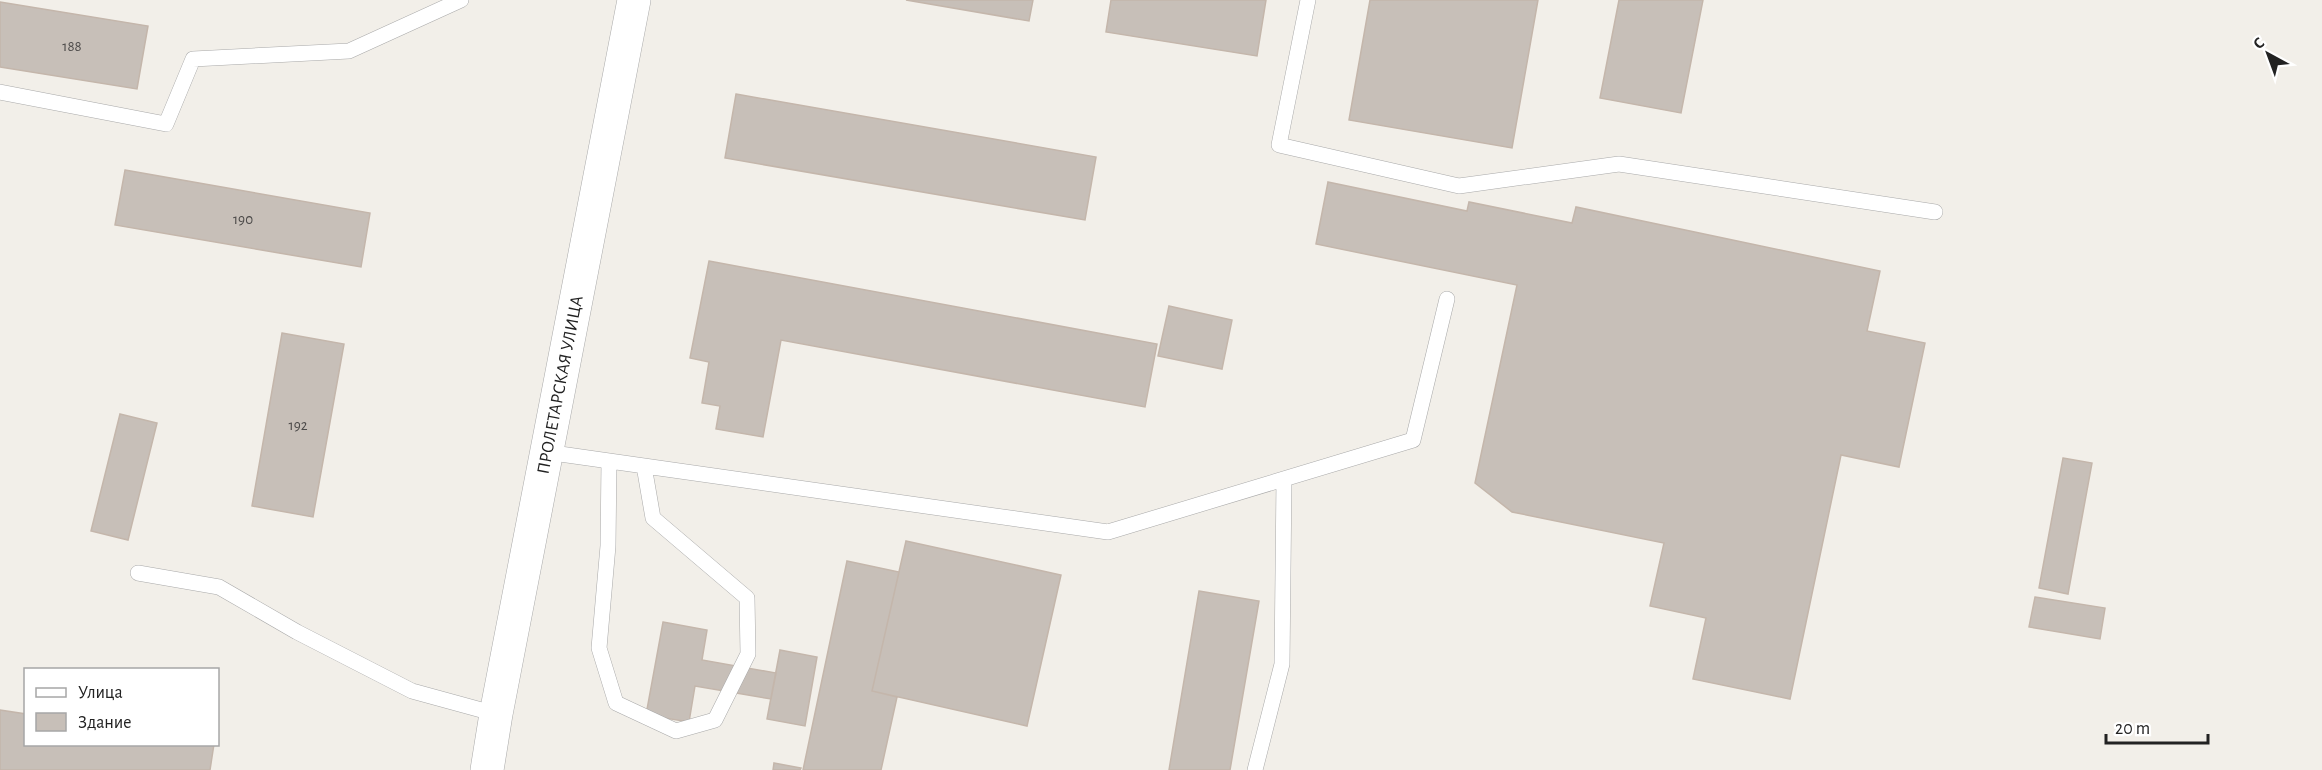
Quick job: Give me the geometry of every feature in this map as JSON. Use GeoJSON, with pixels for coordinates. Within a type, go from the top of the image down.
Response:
{"type":"FeatureCollection","features":[{"type":"Feature","properties":{"kind":"street","name":"ПРОЛЕТАРСКАЯ УЛИЦА"},"geometry":{"type":"LineString","coordinates":[[487,770],[634,0]]}},
{"type":"Feature","properties":{"kind":"lane"},"geometry":{"type":"LineString","coordinates":[[0,92],[166,124],[193,59],[349,51],[461,0]]}},
{"type":"Feature","properties":{"kind":"lane"},"geometry":{"type":"LineString","coordinates":[[1308,0],[1279,145],[1459,186],[1619,164],[1935,212]]}},
{"type":"Feature","properties":{"kind":"lane"},"geometry":{"type":"LineString","coordinates":[[546,452],[1108,532],[1413,440],[1447,299]]}},
{"type":"Feature","properties":{"kind":"lane"},"geometry":{"type":"LineString","coordinates":[[609,461],[608,546],[599,648],[616,703],[676,731],[715,720],[748,654],[747,598],[653,518],[644,466]]}},
{"type":"Feature","properties":{"kind":"lane"},"geometry":{"type":"LineString","coordinates":[[1255,770],[1282,664],[1284,479]]}},
{"type":"Feature","properties":{"kind":"lane"},"geometry":{"type":"LineString","coordinates":[[138,573],[219,587],[297,632],[412,691],[496,714]]}},
{"type":"Feature","properties":{"kind":"building"},"geometry":{"type":"Polygon","coordinates":[[[906,0],[1033,0],[1029,21],[906,0]]]}},
{"type":"Feature","properties":{"kind":"building"},"geometry":{"type":"Polygon","coordinates":[[[1111,0],[1266,0],[1257,56],[1106,32],[1111,0]]]}},
{"type":"Feature","properties":{"kind":"building"},"geometry":{"type":"Polygon","coordinates":[[[1370,0],[1538,0],[1512,148],[1349,120],[1370,0]]]}},
{"type":"Feature","properties":{"kind":"building"},"geometry":{"type":"Polygon","coordinates":[[[1619,0],[1703,0],[1681,113],[1600,98],[1619,0]]]}},
{"type":"Feature","properties":{"kind":"building"},"geometry":{"type":"Polygon","coordinates":[[[0,2],[148,26],[137,89],[0,67],[0,2]]]}},
{"type":"Feature","properties":{"kind":"building"},"geometry":{"type":"Polygon","coordinates":[[[736,94],[1096,157],[1085,220],[725,158],[736,94]]]}},
{"type":"Feature","properties":{"kind":"building"},"geometry":{"type":"Polygon","coordinates":[[[125,170],[370,213],[361,267],[115,225],[125,170]]]}},
{"type":"Feature","properties":{"kind":"building"},"geometry":{"type":"Polygon","coordinates":[[[1328,182],[1467,211],[1469,202],[1572,223],[1576,207],[1880,271],[1867,331],[1925,343],[1899,467],[1841,455],[1790,699],[1693,679],[1706,618],[1650,606],[1664,543],[1512,512],[1475,483],[1517,285],[1316,244],[1328,182]]]}},
{"type":"Feature","properties":{"kind":"building"},"geometry":{"type":"Polygon","coordinates":[[[709,261],[1157,344],[1145,407],[781,340],[763,437],[716,429],[720,406],[702,403],[709,362],[690,358],[709,261]]]}},
{"type":"Feature","properties":{"kind":"building"},"geometry":{"type":"Polygon","coordinates":[[[1169,306],[1232,320],[1222,369],[1158,356],[1169,306]]]}},
{"type":"Feature","properties":{"kind":"building"},"geometry":{"type":"Polygon","coordinates":[[[282,333],[344,344],[313,517],[252,506],[282,333]]]}},
{"type":"Feature","properties":{"kind":"building"},"geometry":{"type":"Polygon","coordinates":[[[120,414],[157,423],[128,540],[91,531],[120,414]]]}},
{"type":"Feature","properties":{"kind":"building"},"geometry":{"type":"Polygon","coordinates":[[[2063,458],[2092,463],[2068,594],[2039,588],[2063,458]]]}},
{"type":"Feature","properties":{"kind":"building"},"geometry":{"type":"Polygon","coordinates":[[[906,541],[1061,575],[1027,726],[872,691],[906,541]]]}},
{"type":"Feature","properties":{"kind":"building"},"geometry":{"type":"Polygon","coordinates":[[[847,561],[899,572],[872,691],[897,697],[881,770],[803,770],[847,561]]]}},
{"type":"Feature","properties":{"kind":"building"},"geometry":{"type":"Polygon","coordinates":[[[1199,591],[1259,601],[1230,770],[1169,770],[1199,591]]]}},
{"type":"Feature","properties":{"kind":"building"},"geometry":{"type":"Polygon","coordinates":[[[2035,597],[2105,608],[2100,639],[2029,627],[2035,597]]]}},
{"type":"Feature","properties":{"kind":"building"},"geometry":{"type":"Polygon","coordinates":[[[663,622],[707,630],[702,660],[776,673],[771,699],[695,686],[689,722],[646,715],[663,622]]]}},
{"type":"Feature","properties":{"kind":"building"},"geometry":{"type":"Polygon","coordinates":[[[780,650],[817,657],[805,726],[767,719],[780,650]]]}},
{"type":"Feature","properties":{"kind":"building"},"geometry":{"type":"Polygon","coordinates":[[[0,710],[24,714],[24,746],[214,746],[210,770],[0,770],[0,710]]]}},
{"type":"Feature","properties":{"kind":"building"},"geometry":{"type":"Polygon","coordinates":[[[774,763],[801,768],[800,770],[773,770],[774,763]]]}}]}
